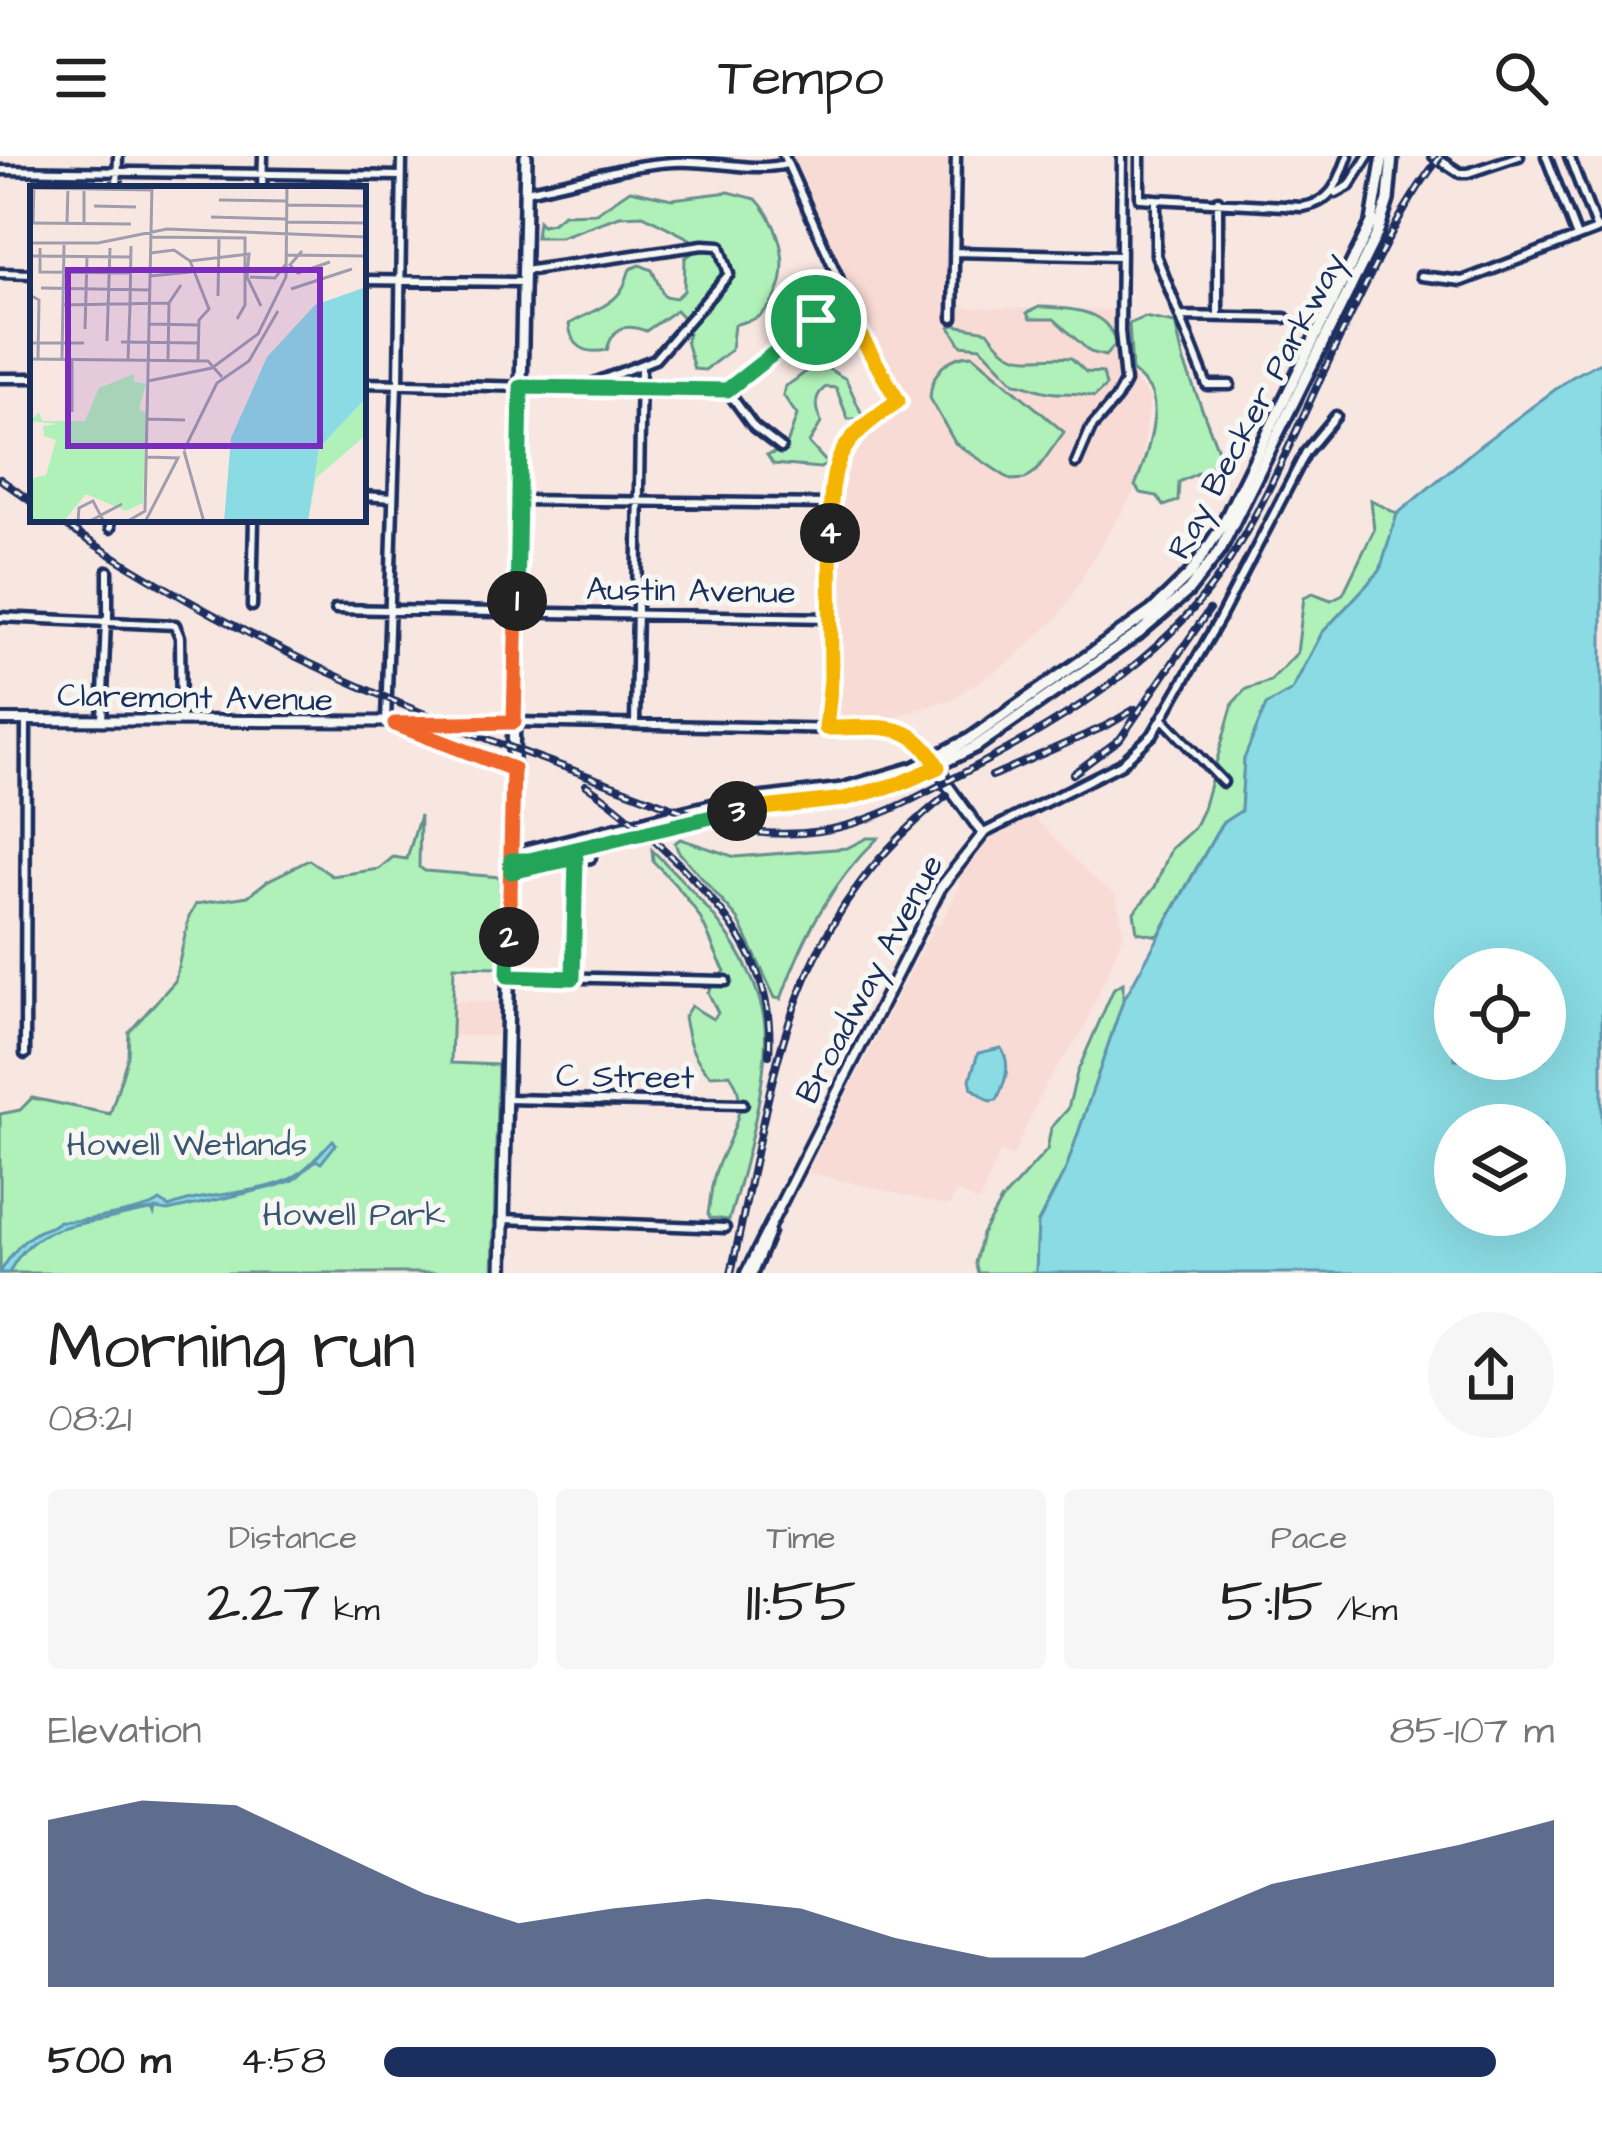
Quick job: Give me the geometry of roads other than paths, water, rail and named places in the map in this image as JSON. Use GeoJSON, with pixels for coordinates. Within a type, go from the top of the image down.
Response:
{"type":"FeatureCollection","features":[{"type":"Feature","properties":{"kind":"main road"},"geometry":{"type":"LineString","coordinates":[[502,1273],[526,156]]}},
{"type":"Feature","properties":{"kind":"main road","name":"Ray Becker Parkway"},"geometry":{"type":"LineString","coordinates":[[936,763],[1134,625],[1181,585],[1203,557],[1372,221],[1382,156]]}},
{"type":"Feature","properties":{"kind":"main road","name":"Ray Becker Parkway"},"geometry":{"type":"LineString","coordinates":[[511,866],[720,814],[844,799],[901,783],[994,735],[1159,618],[1198,580],[1229,533],[1377,234],[1388,200],[1392,156]]}},
{"type":"Feature","properties":{"kind":"street"},"geometry":{"type":"LineString","coordinates":[[117,186],[118,156]]}},
{"type":"Feature","properties":{"kind":"street"},"geometry":{"type":"LineString","coordinates":[[262,186],[263,156]]}},
{"type":"Feature","properties":{"kind":"street"},"geometry":{"type":"LineString","coordinates":[[402,156],[391,724],[513,769]]}},
{"type":"Feature","properties":{"kind":"street"},"geometry":{"type":"LineString","coordinates":[[952,318],[956,156]]}},
{"type":"Feature","properties":{"kind":"street"},"geometry":{"type":"LineString","coordinates":[[1076,463],[1097,418],[1125,382],[1122,156]]}},
{"type":"Feature","properties":{"kind":"street"},"geometry":{"type":"LineString","coordinates":[[1140,156],[1140,198],[1302,207],[1317,205],[1349,186],[1368,156]]}},
{"type":"Feature","properties":{"kind":"street"},"geometry":{"type":"LineString","coordinates":[[1332,194],[1348,156]]}},
{"type":"Feature","properties":{"kind":"street"},"geometry":{"type":"LineString","coordinates":[[1434,156],[1468,173],[1519,156]]}},
{"type":"Feature","properties":{"kind":"street"},"geometry":{"type":"LineString","coordinates":[[1546,156],[1577,237]]}},
{"type":"Feature","properties":{"kind":"street"},"geometry":{"type":"LineString","coordinates":[[1420,276],[1462,281],[1599,229],[1569,156]]}},
{"type":"Feature","properties":{"kind":"street"},"geometry":{"type":"LineString","coordinates":[[525,191],[667,162],[716,161],[770,168],[785,160],[838,277],[848,314],[898,401],[856,433],[833,470],[831,680],[826,728]]}},
{"type":"Feature","properties":{"kind":"street"},"geometry":{"type":"LineString","coordinates":[[0,170],[401,176]]}},
{"type":"Feature","properties":{"kind":"street"},"geometry":{"type":"LineString","coordinates":[[1156,199],[1156,255],[1207,385],[1230,385]]}},
{"type":"Feature","properties":{"kind":"street"},"geometry":{"type":"LineString","coordinates":[[1218,200],[1218,316]]}},
{"type":"Feature","properties":{"kind":"street"},"geometry":{"type":"LineString","coordinates":[[366,280],[524,277],[672,247],[720,247],[729,274],[663,351],[641,367],[581,388]]}},
{"type":"Feature","properties":{"kind":"street"},"geometry":{"type":"LineString","coordinates":[[954,252],[1120,256]]}},
{"type":"Feature","properties":{"kind":"street"},"geometry":{"type":"LineString","coordinates":[[366,383],[727,390],[813,321],[848,314]]}},
{"type":"Feature","properties":{"kind":"street"},"geometry":{"type":"LineString","coordinates":[[1180,316],[1285,318]]}},
{"type":"Feature","properties":{"kind":"street"},"geometry":{"type":"LineString","coordinates":[[634,724],[641,367]]}},
{"type":"Feature","properties":{"kind":"street"},"geometry":{"type":"LineString","coordinates":[[727,390],[754,428],[782,448]]}},
{"type":"Feature","properties":{"kind":"street","name":"Broadway Avenue"},"geometry":{"type":"LineString","coordinates":[[749,1273],[782,1198],[941,886],[983,833],[1121,764],[1147,741],[1163,720],[1306,452],[1336,416]]}},
{"type":"Feature","properties":{"kind":"street"},"geometry":{"type":"LineString","coordinates":[[366,496],[393,498]]}},
{"type":"Feature","properties":{"kind":"street"},"geometry":{"type":"LineString","coordinates":[[519,500],[830,504]]}},
{"type":"Feature","properties":{"kind":"street"},"geometry":{"type":"LineString","coordinates":[[252,606],[254,522]]}},
{"type":"Feature","properties":{"kind":"street"},"geometry":{"type":"LineString","coordinates":[[102,721],[109,571]]}},
{"type":"Feature","properties":{"kind":"street","name":"Austin Avenue"},"geometry":{"type":"LineString","coordinates":[[336,610],[829,618]]}},
{"type":"Feature","properties":{"kind":"street"},"geometry":{"type":"LineString","coordinates":[[0,617],[176,626],[181,722]]}},
{"type":"Feature","properties":{"kind":"street","name":"Claremont Avenue"},"geometry":{"type":"LineString","coordinates":[[0,720],[514,722],[906,731],[920,738],[983,833]]}},
{"type":"Feature","properties":{"kind":"street"},"geometry":{"type":"LineString","coordinates":[[25,1054],[26,720]]}},
{"type":"Feature","properties":{"kind":"street"},"geometry":{"type":"LineString","coordinates":[[1163,720],[1223,782]]}},
{"type":"Feature","properties":{"kind":"street"},"geometry":{"type":"LineString","coordinates":[[573,978],[576,858]]}},
{"type":"Feature","properties":{"kind":"street"},"geometry":{"type":"LineString","coordinates":[[511,866],[591,858]]}},
{"type":"Feature","properties":{"kind":"street"},"geometry":{"type":"LineString","coordinates":[[508,976],[726,981]]}},
{"type":"Feature","properties":{"kind":"street","name":"C Street"},"geometry":{"type":"LineString","coordinates":[[506,1099],[743,1104]]}},
{"type":"Feature","properties":{"kind":"street"},"geometry":{"type":"LineString","coordinates":[[503,1219],[725,1228]]}},
{"type":"Feature","properties":{"kind":"water"},"geometry":{"type":"Polygon","coordinates":[[[1602,361],[1602,1273],[1036,1273],[1038,1223],[1066,1169],[1123,1001],[1222,823],[1241,811],[1244,759],[1266,705],[1292,690],[1322,633],[1380,571],[1397,514],[1572,377],[1602,361]]]}},
{"type":"Feature","properties":{"kind":"water"},"geometry":{"type":"Polygon","coordinates":[[[1001,1048],[1006,1074],[997,1100],[990,1101],[972,1088],[970,1079],[978,1053],[1001,1048]]]}},
{"type":"Feature","properties":{"kind":"water"},"geometry":{"type":"Polygon","coordinates":[[[333,1140],[336,1144],[321,1163],[316,1160],[294,1180],[168,1211],[155,1209],[154,1214],[152,1210],[68,1226],[34,1241],[9,1273],[0,1273],[24,1241],[59,1221],[112,1215],[160,1201],[169,1207],[276,1184],[302,1171],[333,1140]]]}},
{"type":"Feature","properties":{"kind":"railway"},"geometry":{"type":"LineString","coordinates":[[61,522],[239,628],[430,716],[745,831],[778,834],[836,828],[914,799],[1038,732],[1138,663],[1195,607],[1253,519],[1388,240],[1441,156]]}},
{"type":"Feature","properties":{"kind":"railway"},"geometry":{"type":"LineString","coordinates":[[0,479],[30,501]]}},
{"type":"Feature","properties":{"kind":"railway"},"geometry":{"type":"LineString","coordinates":[[1073,774],[1120,739],[1209,610]]}},
{"type":"Feature","properties":{"kind":"railway"},"geometry":{"type":"LineString","coordinates":[[992,776],[1135,709]]}},
{"type":"Feature","properties":{"kind":"railway"},"geometry":{"type":"LineString","coordinates":[[586,785],[680,865],[733,928],[758,973],[769,1026],[769,1055]]}},
{"type":"Feature","properties":{"kind":"railway"},"geometry":{"type":"LineString","coordinates":[[731,1273],[774,1072],[817,953],[849,898],[892,845],[947,795]]}},
{"type":"Feature","properties":{"kind":"park label","name":"Howell Wetlands"},"geometry":{"type":"Point","coordinates":[187,1145]}},
{"type":"Feature","properties":{"kind":"park label","name":"Howell Park"},"geometry":{"type":"Point","coordinates":[354,1215]}}]}
